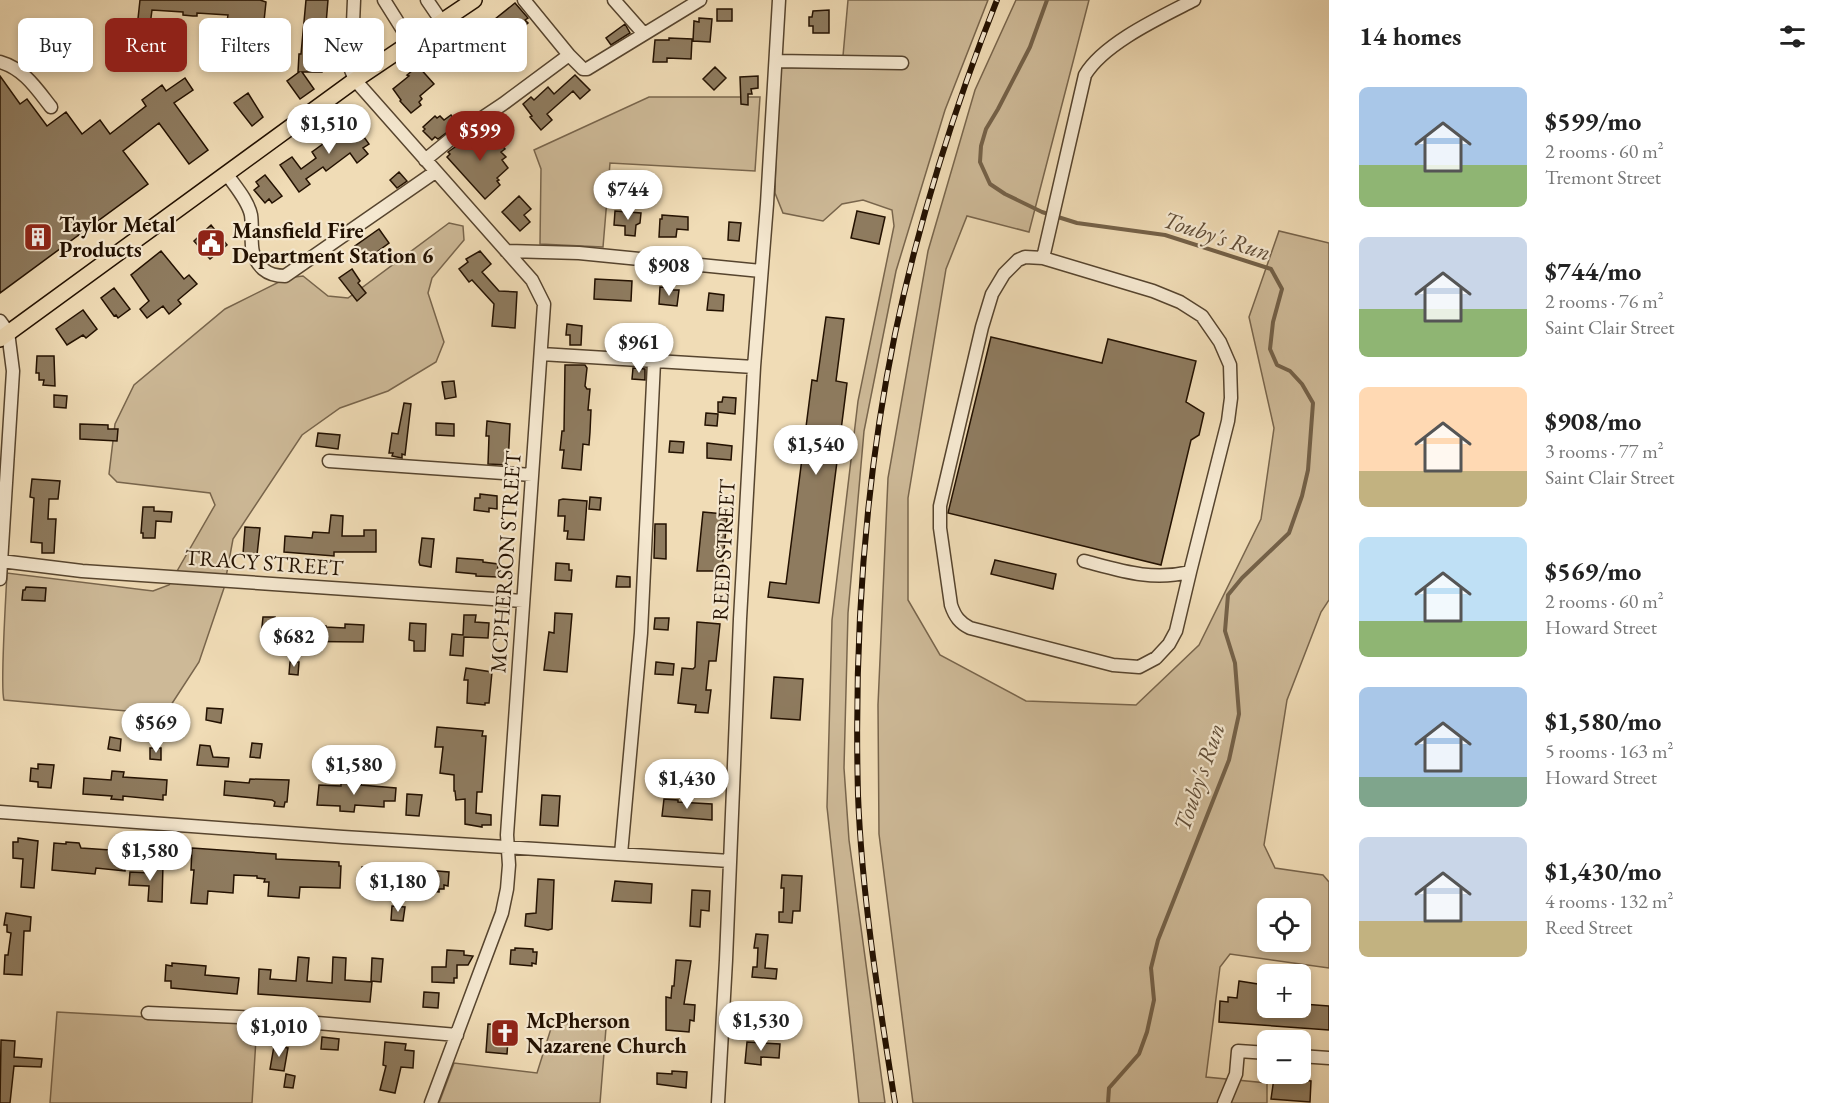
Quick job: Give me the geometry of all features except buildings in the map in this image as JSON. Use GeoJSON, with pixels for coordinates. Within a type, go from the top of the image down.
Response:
{"type":"FeatureCollection","features":[{"type":"Feature","properties":{"kind":"main road"},"geometry":{"type":"LineString","coordinates":[[448,18],[472,1]]}},
{"type":"Feature","properties":{"kind":"main road"},"geometry":{"type":"LineString","coordinates":[[3,330],[396,53]]}},
{"type":"Feature","properties":{"kind":"street"},"geometry":{"type":"LineString","coordinates":[[354,0],[351,70],[355,80]]}},
{"type":"Feature","properties":{"kind":"street"},"geometry":{"type":"LineString","coordinates":[[384,0],[396,19]]}},
{"type":"Feature","properties":{"kind":"street"},"geometry":{"type":"LineString","coordinates":[[428,0],[439,18]]}},
{"type":"Feature","properties":{"kind":"street"},"geometry":{"type":"LineString","coordinates":[[524,0],[583,69],[587,69],[700,0]]}},
{"type":"Feature","properties":{"kind":"street"},"geometry":{"type":"LineString","coordinates":[[614,0],[644,34]]}},
{"type":"Feature","properties":{"kind":"street","name":"REED STREET"},"geometry":{"type":"LineString","coordinates":[[718,1103],[740,619],[754,367],[767,204],[779,0]]}},
{"type":"Feature","properties":{"kind":"street"},"geometry":{"type":"LineString","coordinates":[[1042,258],[1085,75],[1092,64],[1152,21],[1194,0]]}},
{"type":"Feature","properties":{"kind":"street"},"geometry":{"type":"LineString","coordinates":[[424,160],[569,55]]}},
{"type":"Feature","properties":{"kind":"street"},"geometry":{"type":"LineString","coordinates":[[776,61],[902,63]]}},
{"type":"Feature","properties":{"kind":"street"},"geometry":{"type":"LineString","coordinates":[[0,62],[15,68],[26,77],[51,107]]}},
{"type":"Feature","properties":{"kind":"street","name":"MCPHERSON STREET"},"geometry":{"type":"LineString","coordinates":[[355,80],[532,280],[544,304],[507,847],[509,865],[506,901],[431,1103]]}},
{"type":"Feature","properties":{"kind":"street"},"geometry":{"type":"LineString","coordinates":[[226,173],[248,207],[251,251],[256,261],[268,273],[285,276],[435,172]]}},
{"type":"Feature","properties":{"kind":"street"},"geometry":{"type":"LineString","coordinates":[[506,251],[579,253],[761,271]]}},
{"type":"Feature","properties":{"kind":"street"},"geometry":{"type":"LineString","coordinates":[[1025,257],[1042,258],[1153,291],[1180,302],[1202,316],[1225,351],[1231,379],[1228,421],[1190,572],[1176,631],[1169,644],[1156,658],[1139,667],[1113,665],[970,628],[962,624],[954,614],[942,552],[939,528],[940,506],[982,327],[992,294],[1008,270],[1018,260],[1025,257]]}},
{"type":"Feature","properties":{"kind":"street"},"geometry":{"type":"LineString","coordinates":[[0,579],[13,371],[3,330]]}},
{"type":"Feature","properties":{"kind":"street"},"geometry":{"type":"LineString","coordinates":[[541,354],[754,367]]}},
{"type":"Feature","properties":{"kind":"street"},"geometry":{"type":"LineString","coordinates":[[621,854],[641,633],[654,362]]}},
{"type":"Feature","properties":{"kind":"street"},"geometry":{"type":"LineString","coordinates":[[329,461],[532,475]]}},
{"type":"Feature","properties":{"kind":"street","name":"TRACY STREET"},"geometry":{"type":"LineString","coordinates":[[1,561],[82,571],[524,602]]}},
{"type":"Feature","properties":{"kind":"street"},"geometry":{"type":"LineString","coordinates":[[1084,561],[1150,577],[1166,577],[1190,572]]}},
{"type":"Feature","properties":{"kind":"street"},"geometry":{"type":"LineString","coordinates":[[0,812],[730,861]]}},
{"type":"Feature","properties":{"kind":"street"},"geometry":{"type":"LineString","coordinates":[[148,1013],[260,1018],[457,1035]]}},
{"type":"Feature","properties":{"kind":"street"},"geometry":{"type":"LineString","coordinates":[[1224,1103],[1236,1074],[1238,1051],[1257,1052]]}},
{"type":"Feature","properties":{"kind":"street"},"geometry":{"type":"LineString","coordinates":[[1311,1057],[1329,1058]]}},
{"type":"Feature","properties":{"kind":"shaded area"},"geometry":{"type":"Polygon","coordinates":[[[848,0],[988,0],[945,110],[896,271],[864,431],[848,613],[844,768],[849,840],[885,1103],[859,1103],[827,807],[832,620],[858,401],[894,226],[892,210],[863,200],[842,204],[823,221],[783,213],[775,193],[778,68],[842,67],[848,0]]]}},
{"type":"Feature","properties":{"kind":"shaded area"},"geometry":{"type":"Polygon","coordinates":[[[1016,0],[1089,0],[1029,232],[967,216],[946,269],[908,498],[908,600],[940,655],[1026,701],[1136,705],[1199,645],[1261,519],[1274,428],[1249,317],[1279,231],[1329,243],[1329,600],[1321,612],[1287,700],[1264,845],[1275,868],[1323,875],[1329,882],[1329,968],[1230,954],[1220,967],[1206,1077],[1267,1084],[1267,1103],[913,1103],[879,834],[878,705],[888,478],[928,251],[975,90],[1016,0]]]}},
{"type":"Feature","properties":{"kind":"shaded area"},"geometry":{"type":"Polygon","coordinates":[[[649,97],[760,97],[755,171],[610,163],[603,247],[540,244],[541,169],[534,150],[649,97]]]}},
{"type":"Feature","properties":{"kind":"shaded area"},"geometry":{"type":"Polygon","coordinates":[[[449,223],[463,226],[464,240],[432,278],[428,293],[444,342],[436,362],[388,391],[340,408],[302,435],[233,539],[224,588],[199,662],[171,705],[138,712],[4,700],[3,660],[7,573],[153,591],[169,585],[215,505],[210,493],[117,482],[109,474],[115,424],[134,385],[225,309],[287,278],[303,276],[328,296],[348,298],[449,223]]]}},
{"type":"Feature","properties":{"kind":"shaded area"},"geometry":{"type":"Polygon","coordinates":[[[57,1012],[257,1023],[252,1103],[50,1103],[57,1012]]]}},
{"type":"Feature","properties":{"kind":"shaded area"},"geometry":{"type":"Polygon","coordinates":[[[553,1022],[606,1028],[600,1103],[439,1103],[454,1063],[537,1073],[553,1022]]]}},
{"type":"Feature","properties":{"kind":"waterway","name":"Touby's Run"},"geometry":{"type":"LineString","coordinates":[[1047,0],[1030,47],[986,129],[981,146],[980,162],[990,184],[1042,212],[1077,223],[1165,235],[1271,269],[1282,289],[1273,322],[1270,349],[1277,365],[1290,371],[1302,384],[1313,403],[1308,470],[1289,533],[1242,578],[1228,595],[1225,631],[1235,663],[1239,714],[1229,760],[1158,940],[1151,968],[1154,1000],[1147,1032],[1139,1054],[1109,1088],[1108,1103]]}},
{"type":"Feature","properties":{"kind":"railway"},"geometry":{"type":"LineString","coordinates":[[895,1103],[877,988],[860,834],[857,737],[863,564],[884,391],[904,292],[952,123],[997,0]]}},
{"type":"Feature","properties":{"kind":"place","name":"Taylor Metal Products"},"geometry":{"type":"Point","coordinates":[38,237]}},
{"type":"Feature","properties":{"kind":"place","name":"Mansfield Fire Department Station 6"},"geometry":{"type":"Point","coordinates":[211,243]}},
{"type":"Feature","properties":{"kind":"place","name":"McPherson Nazarene Church"},"geometry":{"type":"Point","coordinates":[505,1033]}}]}
